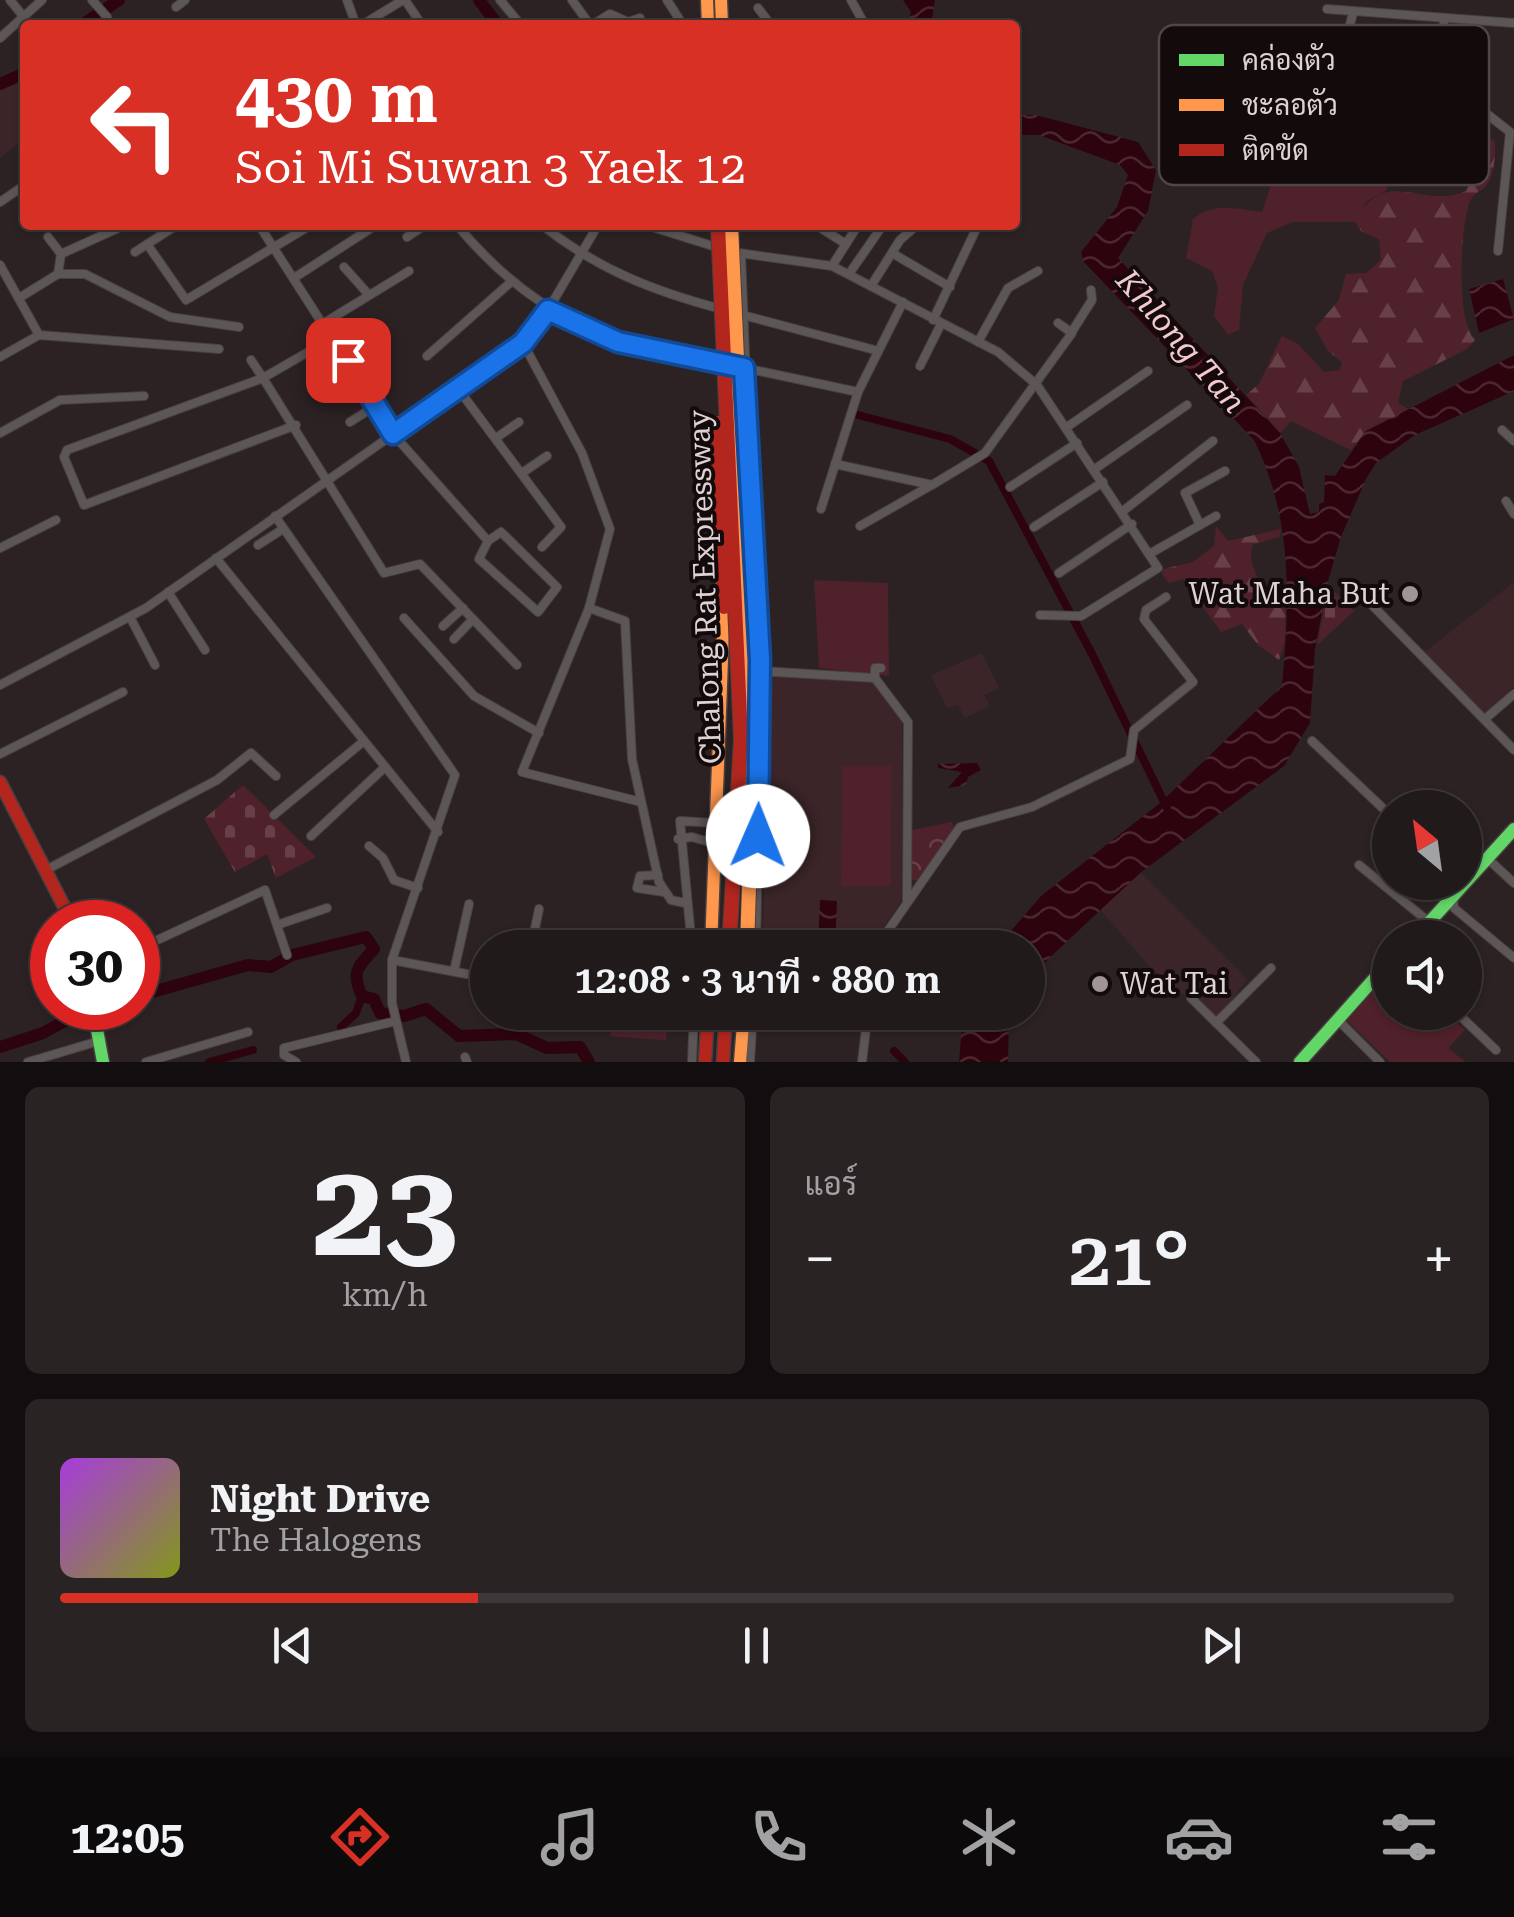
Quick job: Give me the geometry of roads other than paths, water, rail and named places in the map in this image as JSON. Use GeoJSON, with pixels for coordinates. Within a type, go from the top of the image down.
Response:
{"type":"FeatureCollection","features":[{"type":"Feature","properties":{"kind":"main road","name":"Chalong Rat Expressway"},"geometry":{"type":"LineString","coordinates":[[718,230],[742,738],[731,930]]}},
{"type":"Feature","properties":{"kind":"main road","name":"Chalong Rat Expressway"},"geometry":{"type":"LineString","coordinates":[[731,230],[754,737],[748,930]]}},
{"type":"Feature","properties":{"kind":"main road"},"geometry":{"type":"LineString","coordinates":[[712,930],[724,607],[717,406],[722,307]]}},
{"type":"Feature","properties":{"kind":"main road"},"geometry":{"type":"LineString","coordinates":[[0,782],[61,900]]}},
{"type":"Feature","properties":{"kind":"main road"},"geometry":{"type":"LineString","coordinates":[[1490,861],[1514,829]]}},
{"type":"Feature","properties":{"kind":"main road"},"geometry":{"type":"LineString","coordinates":[[1482,869],[1514,839]]}},
{"type":"Feature","properties":{"kind":"main road"},"geometry":{"type":"LineString","coordinates":[[1433,920],[1451,900]]}},
{"type":"Feature","properties":{"kind":"main road"},"geometry":{"type":"LineString","coordinates":[[1434,920],[1451,900]]}},
{"type":"Feature","properties":{"kind":"main road"},"geometry":{"type":"LineString","coordinates":[[1307,1058],[1372,984]]}},
{"type":"Feature","properties":{"kind":"main road"},"geometry":{"type":"LineString","coordinates":[[98,1030],[103,1062]]}},
{"type":"Feature","properties":{"kind":"main road"},"geometry":{"type":"LineString","coordinates":[[706,1062],[707,1030]]}},
{"type":"Feature","properties":{"kind":"main road"},"geometry":{"type":"LineString","coordinates":[[722,1062],[725,1030]]}},
{"type":"Feature","properties":{"kind":"main road"},"geometry":{"type":"LineString","coordinates":[[740,1062],[743,1030]]}},
{"type":"Feature","properties":{"kind":"street"},"geometry":{"type":"LineString","coordinates":[[10,0],[23,16]]}},
{"type":"Feature","properties":{"kind":"street"},"geometry":{"type":"LineString","coordinates":[[0,38],[42,0]]}},
{"type":"Feature","properties":{"kind":"street"},"geometry":{"type":"LineString","coordinates":[[176,8],[185,0]]}},
{"type":"Feature","properties":{"kind":"street"},"geometry":{"type":"LineString","coordinates":[[368,20],[404,0]]}},
{"type":"Feature","properties":{"kind":"street"},"geometry":{"type":"LineString","coordinates":[[500,0],[517,20]]}},
{"type":"Feature","properties":{"kind":"street"},"geometry":{"type":"LineString","coordinates":[[572,0],[587,20]]}},
{"type":"Feature","properties":{"kind":"street"},"geometry":{"type":"LineString","coordinates":[[94,3],[106,16]]}},
{"type":"Feature","properties":{"kind":"street"},"geometry":{"type":"LineString","coordinates":[[758,8],[767,20]]}},
{"type":"Feature","properties":{"kind":"street"},"geometry":{"type":"LineString","coordinates":[[1327,9],[1514,23]]}},
{"type":"Feature","properties":{"kind":"street"},"geometry":{"type":"LineString","coordinates":[[1350,25],[1353,12]]}},
{"type":"Feature","properties":{"kind":"street"},"geometry":{"type":"LineString","coordinates":[[600,20],[610,14],[624,20]]}},
{"type":"Feature","properties":{"kind":"street"},"geometry":{"type":"LineString","coordinates":[[634,20],[640,18]]}},
{"type":"Feature","properties":{"kind":"street"},"geometry":{"type":"LineString","coordinates":[[1444,20],[1444,25]]}},
{"type":"Feature","properties":{"kind":"street"},"geometry":{"type":"LineString","coordinates":[[1489,116],[1510,132],[1498,251]]}},
{"type":"Feature","properties":{"kind":"street"},"geometry":{"type":"LineString","coordinates":[[61,254],[114,230]]}},
{"type":"Feature","properties":{"kind":"street"},"geometry":{"type":"LineString","coordinates":[[134,252],[169,230]]}},
{"type":"Feature","properties":{"kind":"street"},"geometry":{"type":"LineString","coordinates":[[263,230],[393,434],[488,541]]}},
{"type":"Feature","properties":{"kind":"street"},"geometry":{"type":"LineString","coordinates":[[147,244],[186,300],[303,230]]}},
{"type":"Feature","properties":{"kind":"street"},"geometry":{"type":"LineString","coordinates":[[294,278],[368,230]]}},
{"type":"Feature","properties":{"kind":"street"},"geometry":{"type":"LineString","coordinates":[[407,237],[418,230]]}},
{"type":"Feature","properties":{"kind":"street"},"geometry":{"type":"LineString","coordinates":[[462,230],[511,282],[548,310],[618,342],[858,392]]}},
{"type":"Feature","properties":{"kind":"street"},"geometry":{"type":"LineString","coordinates":[[548,230],[579,254],[652,290],[876,350]]}},
{"type":"Feature","properties":{"kind":"street"},"geometry":{"type":"LineString","coordinates":[[0,685],[130,617],[523,343],[548,310],[595,230]]}},
{"type":"Feature","properties":{"kind":"street"},"geometry":{"type":"LineString","coordinates":[[662,230],[741,254],[832,266],[998,352],[1037,385],[1132,524],[1151,554],[1156,571],[1080,616],[1040,615]]}},
{"type":"Feature","properties":{"kind":"street"},"geometry":{"type":"LineString","coordinates":[[824,230],[846,244]]}},
{"type":"Feature","properties":{"kind":"street"},"geometry":{"type":"LineString","coordinates":[[832,266],[855,230]]}},
{"type":"Feature","properties":{"kind":"street"},"geometry":{"type":"LineString","coordinates":[[848,274],[879,230]]}},
{"type":"Feature","properties":{"kind":"street"},"geometry":{"type":"LineString","coordinates":[[870,286],[913,230]]}},
{"type":"Feature","properties":{"kind":"street"},"geometry":{"type":"LineString","coordinates":[[920,366],[976,230]]}},
{"type":"Feature","properties":{"kind":"street"},"geometry":{"type":"LineString","coordinates":[[48,237],[61,254],[58,274]]}},
{"type":"Feature","properties":{"kind":"street"},"geometry":{"type":"LineString","coordinates":[[892,253],[950,287]]}},
{"type":"Feature","properties":{"kind":"street"},"geometry":{"type":"LineString","coordinates":[[741,254],[760,671],[756,930]]}},
{"type":"Feature","properties":{"kind":"street"},"geometry":{"type":"LineString","coordinates":[[0,265],[39,335]]}},
{"type":"Feature","properties":{"kind":"street"},"geometry":{"type":"LineString","coordinates":[[344,267],[369,295]]}},
{"type":"Feature","properties":{"kind":"street"},"geometry":{"type":"LineString","coordinates":[[324,323],[409,271]]}},
{"type":"Feature","properties":{"kind":"street"},"geometry":{"type":"LineString","coordinates":[[978,342],[1008,288],[1038,271]]}},
{"type":"Feature","properties":{"kind":"street"},"geometry":{"type":"LineString","coordinates":[[19,298],[58,274],[97,278],[170,317],[239,327]]}},
{"type":"Feature","properties":{"kind":"street"},"geometry":{"type":"LineString","coordinates":[[427,356],[511,282]]}},
{"type":"Feature","properties":{"kind":"street"},"geometry":{"type":"LineString","coordinates":[[860,526],[982,457],[1073,330],[1092,300],[1091,290]]}},
{"type":"Feature","properties":{"kind":"street"},"geometry":{"type":"LineString","coordinates":[[822,509],[858,392],[903,302]]}},
{"type":"Feature","properties":{"kind":"street"},"geometry":{"type":"LineString","coordinates":[[1058,322],[1073,330]]}},
{"type":"Feature","properties":{"kind":"street"},"geometry":{"type":"LineString","coordinates":[[0,357],[39,335],[219,349]]}},
{"type":"Feature","properties":{"kind":"street"},"geometry":{"type":"LineString","coordinates":[[296,424],[84,505],[64,457],[67,450],[264,378],[334,338]]}},
{"type":"Feature","properties":{"kind":"street"},"geometry":{"type":"LineString","coordinates":[[523,343],[582,452],[610,529],[589,608],[522,768],[526,775],[641,802]]}},
{"type":"Feature","properties":{"kind":"street"},"geometry":{"type":"LineString","coordinates":[[251,360],[296,424],[384,572],[420,564],[517,665]]}},
{"type":"Feature","properties":{"kind":"street"},"geometry":{"type":"LineString","coordinates":[[1066,427],[1148,371]]}},
{"type":"Feature","properties":{"kind":"street"},"geometry":{"type":"LineString","coordinates":[[459,390],[561,527],[542,547]]}},
{"type":"Feature","properties":{"kind":"street"},"geometry":{"type":"LineString","coordinates":[[0,417],[4,431],[60,400],[144,396]]}},
{"type":"Feature","properties":{"kind":"street"},"geometry":{"type":"LineString","coordinates":[[1095,470],[1187,404]]}},
{"type":"Feature","properties":{"kind":"street"},"geometry":{"type":"LineString","coordinates":[[350,422],[375,406]]}},
{"type":"Feature","properties":{"kind":"street"},"geometry":{"type":"LineString","coordinates":[[496,438],[519,422]]}},
{"type":"Feature","properties":{"kind":"street"},"geometry":{"type":"LineString","coordinates":[[1502,430],[1514,441]]}},
{"type":"Feature","properties":{"kind":"street"},"geometry":{"type":"LineString","coordinates":[[1123,511],[1213,441]]}},
{"type":"Feature","properties":{"kind":"street"},"geometry":{"type":"LineString","coordinates":[[1010,486],[1078,443]]}},
{"type":"Feature","properties":{"kind":"street"},"geometry":{"type":"LineString","coordinates":[[522,473],[547,456]]}},
{"type":"Feature","properties":{"kind":"street"},"geometry":{"type":"LineString","coordinates":[[835,464],[932,485]]}},
{"type":"Feature","properties":{"kind":"street"},"geometry":{"type":"LineString","coordinates":[[1200,526],[1185,493],[1225,471]]}},
{"type":"Feature","properties":{"kind":"street"},"geometry":{"type":"LineString","coordinates":[[1034,528],[1103,482]]}},
{"type":"Feature","properties":{"kind":"street"},"geometry":{"type":"LineString","coordinates":[[1506,501],[1514,514]]}},
{"type":"Feature","properties":{"kind":"street"},"geometry":{"type":"LineString","coordinates":[[275,516],[455,775],[392,960],[395,1016],[406,1062]]}},
{"type":"Feature","properties":{"kind":"street"},"geometry":{"type":"LineString","coordinates":[[1151,554],[1216,516]]}},
{"type":"Feature","properties":{"kind":"street"},"geometry":{"type":"LineString","coordinates":[[0,548],[56,520]]}},
{"type":"Feature","properties":{"kind":"street"},"geometry":{"type":"LineString","coordinates":[[1059,572],[1132,524]]}},
{"type":"Feature","properties":{"kind":"street"},"geometry":{"type":"LineString","coordinates":[[258,545],[283,529]]}},
{"type":"Feature","properties":{"kind":"street"},"geometry":{"type":"LineString","coordinates":[[502,532],[556,586],[538,612],[478,559],[488,541],[502,532]]}},
{"type":"Feature","properties":{"kind":"street"},"geometry":{"type":"LineString","coordinates":[[216,558],[438,832]]}},
{"type":"Feature","properties":{"kind":"street"},"geometry":{"type":"LineString","coordinates":[[168,592],[205,650]]}},
{"type":"Feature","properties":{"kind":"street"},"geometry":{"type":"LineString","coordinates":[[888,930],[963,825],[1032,807],[1131,758],[1136,728],[1193,682],[1144,619],[1146,610],[1166,596]]}},
{"type":"Feature","properties":{"kind":"street"},"geometry":{"type":"LineString","coordinates":[[1370,603],[1514,750]]}},
{"type":"Feature","properties":{"kind":"street"},"geometry":{"type":"LineString","coordinates":[[443,626],[463,608]]}},
{"type":"Feature","properties":{"kind":"street"},"geometry":{"type":"LineString","coordinates":[[589,608],[626,625],[628,727],[641,802],[664,892],[671,900],[685,903]]}},
{"type":"Feature","properties":{"kind":"street"},"geometry":{"type":"LineString","coordinates":[[130,617],[155,665]]}},
{"type":"Feature","properties":{"kind":"street"},"geometry":{"type":"LineString","coordinates":[[404,618],[474,696],[540,732]]}},
{"type":"Feature","properties":{"kind":"street"},"geometry":{"type":"LineString","coordinates":[[454,639],[473,619]]}},
{"type":"Feature","properties":{"kind":"street"},"geometry":{"type":"LineString","coordinates":[[760,671],[876,676],[908,722],[907,902]]}},
{"type":"Feature","properties":{"kind":"street"},"geometry":{"type":"LineString","coordinates":[[0,754],[123,692]]}},
{"type":"Feature","properties":{"kind":"street"},"geometry":{"type":"LineString","coordinates":[[1485,720],[1514,694]]}},
{"type":"Feature","properties":{"kind":"street"},"geometry":{"type":"LineString","coordinates":[[274,815],[364,741]]}},
{"type":"Feature","properties":{"kind":"street"},"geometry":{"type":"LineString","coordinates":[[1312,741],[1372,798]]}},
{"type":"Feature","properties":{"kind":"street"},"geometry":{"type":"LineString","coordinates":[[46,870],[225,775],[250,753],[276,776]]}},
{"type":"Feature","properties":{"kind":"street"},"geometry":{"type":"LineString","coordinates":[[310,836],[385,768]]}},
{"type":"Feature","properties":{"kind":"street"},"geometry":{"type":"LineString","coordinates":[[689,930],[678,839],[680,821],[716,823]]}},
{"type":"Feature","properties":{"kind":"street"},"geometry":{"type":"LineString","coordinates":[[678,839],[692,837],[716,844]]}},
{"type":"Feature","properties":{"kind":"street"},"geometry":{"type":"LineString","coordinates":[[369,846],[383,858],[394,880],[418,888]]}},
{"type":"Feature","properties":{"kind":"street"},"geometry":{"type":"LineString","coordinates":[[1490,861],[1514,884]]}},
{"type":"Feature","properties":{"kind":"street"},"geometry":{"type":"LineString","coordinates":[[1359,864],[1426,920]]}},
{"type":"Feature","properties":{"kind":"street"},"geometry":{"type":"LineString","coordinates":[[658,875],[640,876],[637,888],[664,892]]}},
{"type":"Feature","properties":{"kind":"street"},"geometry":{"type":"LineString","coordinates":[[160,938],[265,890],[287,955]]}},
{"type":"Feature","properties":{"kind":"street"},"geometry":{"type":"LineString","coordinates":[[1461,900],[1514,958]]}},
{"type":"Feature","properties":{"kind":"street"},"geometry":{"type":"LineString","coordinates":[[454,971],[470,904]]}},
{"type":"Feature","properties":{"kind":"street"},"geometry":{"type":"LineString","coordinates":[[278,925],[327,908]]}},
{"type":"Feature","properties":{"kind":"street"},"geometry":{"type":"LineString","coordinates":[[535,930],[539,909]]}},
{"type":"Feature","properties":{"kind":"street"},"geometry":{"type":"LineString","coordinates":[[392,960],[470,974]]}},
{"type":"Feature","properties":{"kind":"street"},"geometry":{"type":"LineString","coordinates":[[1216,1023],[1271,968]]}},
{"type":"Feature","properties":{"kind":"street"},"geometry":{"type":"LineString","coordinates":[[1191,998],[1256,1062]]}},
{"type":"Feature","properties":{"kind":"street"},"geometry":{"type":"LineString","coordinates":[[296,1062],[284,1055],[284,1048],[395,1016]]}},
{"type":"Feature","properties":{"kind":"street"},"geometry":{"type":"LineString","coordinates":[[1339,1021],[1380,1062]]}},
{"type":"Feature","properties":{"kind":"street"},"geometry":{"type":"LineString","coordinates":[[692,1062],[693,1030]]}},
{"type":"Feature","properties":{"kind":"street"},"geometry":{"type":"LineString","coordinates":[[750,1062],[752,1030]]}},
{"type":"Feature","properties":{"kind":"street"},"geometry":{"type":"LineString","coordinates":[[862,1062],[866,1030]]}},
{"type":"Feature","properties":{"kind":"street"},"geometry":{"type":"LineString","coordinates":[[1475,1030],[1496,1050]]}},
{"type":"Feature","properties":{"kind":"street"},"geometry":{"type":"LineString","coordinates":[[146,1062],[248,1032]]}},
{"type":"Feature","properties":{"kind":"street"},"geometry":{"type":"LineString","coordinates":[[28,1062],[100,1041]]}},
{"type":"Feature","properties":{"kind":"water"},"geometry":{"type":"Polygon","coordinates":[[[903,0],[935,0],[932,20],[909,20],[911,12],[903,0]]]}},
{"type":"Feature","properties":{"kind":"water","name":"Khlong Tan"},"geometry":{"type":"Polygon","coordinates":[[[1020,115],[1036,115],[1138,142],[1156,170],[1148,211],[1118,258],[1280,433],[1299,467],[1310,514],[1319,512],[1319,504],[1324,502],[1325,475],[1335,476],[1366,431],[1514,355],[1514,391],[1415,435],[1376,463],[1341,537],[1328,581],[1315,649],[1310,723],[1284,766],[1140,873],[1045,962],[1045,930],[1012,930],[1041,896],[1160,803],[1282,686],[1286,560],[1276,500],[1254,440],[1083,261],[1081,252],[1117,207],[1128,175],[1120,165],[1039,135],[1020,135],[1020,115]]]}},
{"type":"Feature","properties":{"kind":"water"},"geometry":{"type":"Polygon","coordinates":[[[1503,279],[1514,319],[1479,333],[1469,289],[1503,279]]]}},
{"type":"Feature","properties":{"kind":"water"},"geometry":{"type":"Polygon","coordinates":[[[977,763],[981,770],[968,777],[966,785],[948,788],[962,772],[938,768],[938,764],[977,763]]]}},
{"type":"Feature","properties":{"kind":"water"},"geometry":{"type":"Polygon","coordinates":[[[820,900],[837,901],[836,930],[819,930],[820,900]]]}},
{"type":"Feature","properties":{"kind":"water"},"geometry":{"type":"Polygon","coordinates":[[[962,1030],[1009,1030],[1008,1062],[959,1062],[962,1030]]]}},
{"type":"Feature","properties":{"kind":"waterway"},"geometry":{"type":"LineString","coordinates":[[89,20],[119,0]]}},
{"type":"Feature","properties":{"kind":"waterway"},"geometry":{"type":"LineString","coordinates":[[479,0],[494,20]]}},
{"type":"Feature","properties":{"kind":"waterway"},"geometry":{"type":"LineString","coordinates":[[0,84],[20,75]]}},
{"type":"Feature","properties":{"kind":"waterway"},"geometry":{"type":"LineString","coordinates":[[858,415],[950,439],[989,461],[1092,654],[1167,808]]}},
{"type":"Feature","properties":{"kind":"waterway"},"geometry":{"type":"LineString","coordinates":[[160,990],[248,965],[271,967],[292,955],[366,937],[374,949],[356,976],[362,996],[374,999],[380,1013],[404,1016],[426,1009],[459,1036],[516,1034],[547,1048],[580,1047],[589,1062]]}},
{"type":"Feature","properties":{"kind":"waterway"},"geometry":{"type":"LineString","coordinates":[[341,1027],[356,1013],[362,996]]}},
{"type":"Feature","properties":{"kind":"waterway"},"geometry":{"type":"LineString","coordinates":[[0,1047],[48,1030]]}},
{"type":"Feature","properties":{"kind":"waterway"},"geometry":{"type":"LineString","coordinates":[[209,1062],[253,1050]]}},
{"type":"Feature","properties":{"kind":"waterway"},"geometry":{"type":"LineString","coordinates":[[894,1051],[905,1062]]}},
{"type":"Feature","properties":{"kind":"place","name":"Wat Maha But"},"geometry":{"type":"Point","coordinates":[1410,594]}},
{"type":"Feature","properties":{"kind":"place","name":"Wat Tai"},"geometry":{"type":"Point","coordinates":[1100,984]}}]}
